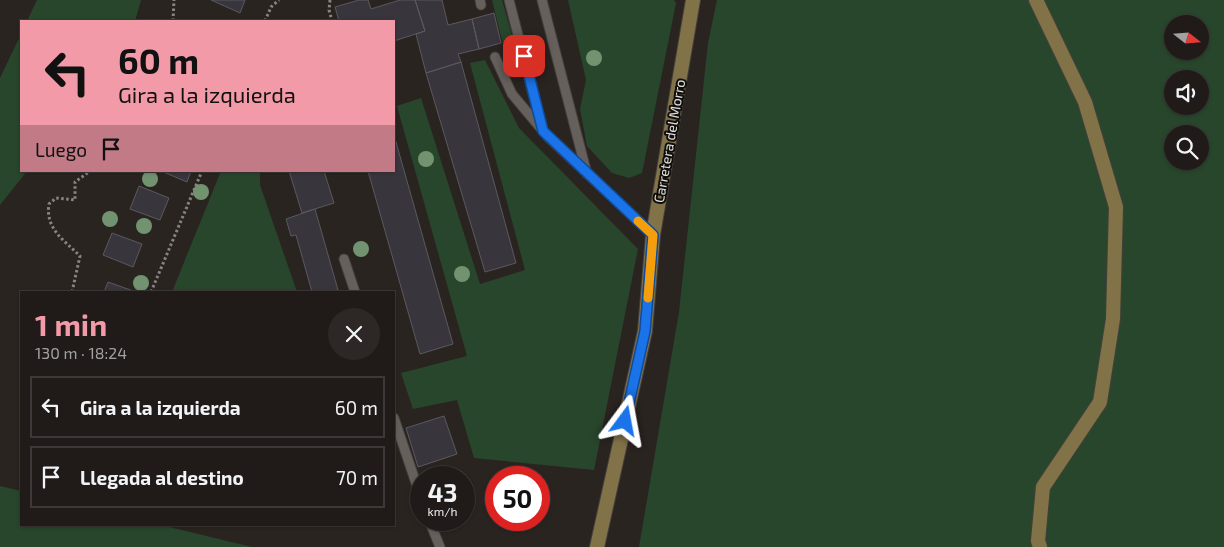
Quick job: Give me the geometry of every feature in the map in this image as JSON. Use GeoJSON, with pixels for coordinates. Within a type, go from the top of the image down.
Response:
{"type":"FeatureCollection","features":[{"type":"Feature","properties":{"kind":"main road","name":"Carretera del Morro"},"geometry":{"type":"LineString","coordinates":[[596,547],[645,331],[653,235],[693,0]]}},
{"type":"Feature","properties":{"kind":"main road"},"geometry":{"type":"LineString","coordinates":[[1036,0],[1085,102],[1116,207],[1113,319],[1100,402],[1043,487],[1038,540],[1040,547]]}},
{"type":"Feature","properties":{"kind":"lane"},"geometry":{"type":"LineString","coordinates":[[509,0],[543,131]]}},
{"type":"Feature","properties":{"kind":"lane"},"geometry":{"type":"LineString","coordinates":[[542,0],[587,174]]}},
{"type":"Feature","properties":{"kind":"lane"},"geometry":{"type":"LineString","coordinates":[[495,57],[512,94],[543,131],[653,235]]}},
{"type":"Feature","properties":{"kind":"lane"},"geometry":{"type":"LineString","coordinates":[[344,259],[355,291]]}},
{"type":"Feature","properties":{"kind":"lane"},"geometry":{"type":"LineString","coordinates":[[395,421],[410,466]]}},
{"type":"Feature","properties":{"kind":"lane"},"geometry":{"type":"LineString","coordinates":[[434,531],[440,547]]}},
{"type":"Feature","properties":{"kind":"path"},"geometry":{"type":"LineString","coordinates":[[172,20],[174,0]]}},
{"type":"Feature","properties":{"kind":"path"},"geometry":{"type":"LineString","coordinates":[[265,20],[271,7],[279,0]]}},
{"type":"Feature","properties":{"kind":"path"},"geometry":{"type":"LineString","coordinates":[[330,0],[329,10],[332,20]]}},
{"type":"Feature","properties":{"kind":"path"},"geometry":{"type":"LineString","coordinates":[[72,291],[80,256],[54,231],[47,216],[48,204],[56,198],[75,200],[75,182],[89,172]]}},
{"type":"Feature","properties":{"kind":"path"},"geometry":{"type":"LineString","coordinates":[[151,291],[202,172]]}},
{"type":"Feature","properties":{"kind":"green space"},"geometry":{"type":"Polygon","coordinates":[[[37,0],[141,0],[135,20],[27,20],[37,0]]]}},
{"type":"Feature","properties":{"kind":"green space"},"geometry":{"type":"Polygon","coordinates":[[[492,0],[502,0],[520,64],[515,69],[509,68],[492,0]]]}},
{"type":"Feature","properties":{"kind":"green space"},"geometry":{"type":"Polygon","coordinates":[[[568,0],[674,0],[676,3],[642,173],[629,178],[612,173],[587,146],[580,109],[586,80],[568,0]]]}},
{"type":"Feature","properties":{"kind":"green space"},"geometry":{"type":"Polygon","coordinates":[[[717,0],[1224,0],[1224,547],[639,547],[679,312],[708,43],[717,0]]]}},
{"type":"Feature","properties":{"kind":"green space"},"geometry":{"type":"Polygon","coordinates":[[[20,36],[20,172],[26,172],[0,205],[0,78],[20,36]]]}},
{"type":"Feature","properties":{"kind":"green space"},"geometry":{"type":"Polygon","coordinates":[[[485,60],[519,128],[638,249],[594,470],[474,458],[457,400],[413,409],[401,373],[467,356],[397,106],[421,98],[480,284],[525,270],[470,63],[485,60]]]}},
{"type":"Feature","properties":{"kind":"green space"},"geometry":{"type":"Polygon","coordinates":[[[221,172],[260,172],[260,185],[297,291],[172,291],[221,172]]]}},
{"type":"Feature","properties":{"kind":"green space"},"geometry":{"type":"Polygon","coordinates":[[[0,486],[20,491],[20,526],[165,526],[252,547],[0,547],[0,486]]]}},
{"type":"Feature","properties":{"kind":"building"},"geometry":{"type":"Polygon","coordinates":[[[211,0],[245,0],[240,13],[211,0]]]}},
{"type":"Feature","properties":{"kind":"building"},"geometry":{"type":"Polygon","coordinates":[[[359,0],[368,0],[371,9],[400,0],[415,0],[425,31],[395,41],[395,20],[339,20],[335,7],[359,0]]]}},
{"type":"Feature","properties":{"kind":"building"},"geometry":{"type":"Polygon","coordinates":[[[415,0],[442,0],[448,25],[472,19],[479,49],[458,54],[461,62],[426,73],[416,34],[425,31],[415,0]]]}},
{"type":"Feature","properties":{"kind":"building"},"geometry":{"type":"Polygon","coordinates":[[[494,13],[501,43],[479,49],[472,19],[494,13]]]}},
{"type":"Feature","properties":{"kind":"building"},"geometry":{"type":"Polygon","coordinates":[[[461,62],[516,263],[485,272],[426,73],[461,62]]]}},
{"type":"Feature","properties":{"kind":"building"},"geometry":{"type":"Polygon","coordinates":[[[395,139],[453,344],[420,354],[368,172],[395,172],[395,139]]]}},
{"type":"Feature","properties":{"kind":"building"},"geometry":{"type":"Polygon","coordinates":[[[163,172],[191,172],[187,182],[163,172]]]}},
{"type":"Feature","properties":{"kind":"building"},"geometry":{"type":"Polygon","coordinates":[[[289,172],[324,172],[334,203],[302,213],[289,172]]]}},
{"type":"Feature","properties":{"kind":"building"},"geometry":{"type":"Polygon","coordinates":[[[139,186],[169,198],[160,220],[130,209],[139,186]]]}},
{"type":"Feature","properties":{"kind":"building"},"geometry":{"type":"Polygon","coordinates":[[[315,209],[338,290],[312,291],[296,235],[291,236],[286,219],[315,209]]]}},
{"type":"Feature","properties":{"kind":"building"},"geometry":{"type":"Polygon","coordinates":[[[112,233],[142,244],[133,267],[103,255],[112,233]]]}},
{"type":"Feature","properties":{"kind":"building"},"geometry":{"type":"Polygon","coordinates":[[[108,282],[133,291],[104,291],[108,282]]]}},
{"type":"Feature","properties":{"kind":"building"},"geometry":{"type":"Polygon","coordinates":[[[444,416],[457,454],[418,466],[406,428],[444,416]]]}},
{"type":"Feature","properties":{"kind":"slow traffic"},"geometry":{"type":"LineString","coordinates":[[638,221],[653,235],[648,298]]}},
{"type":"Feature","properties":{"kind":"route"},"geometry":{"type":"LineString","coordinates":[[524,56],[543,131],[653,235],[645,331],[625,421]]}}]}
